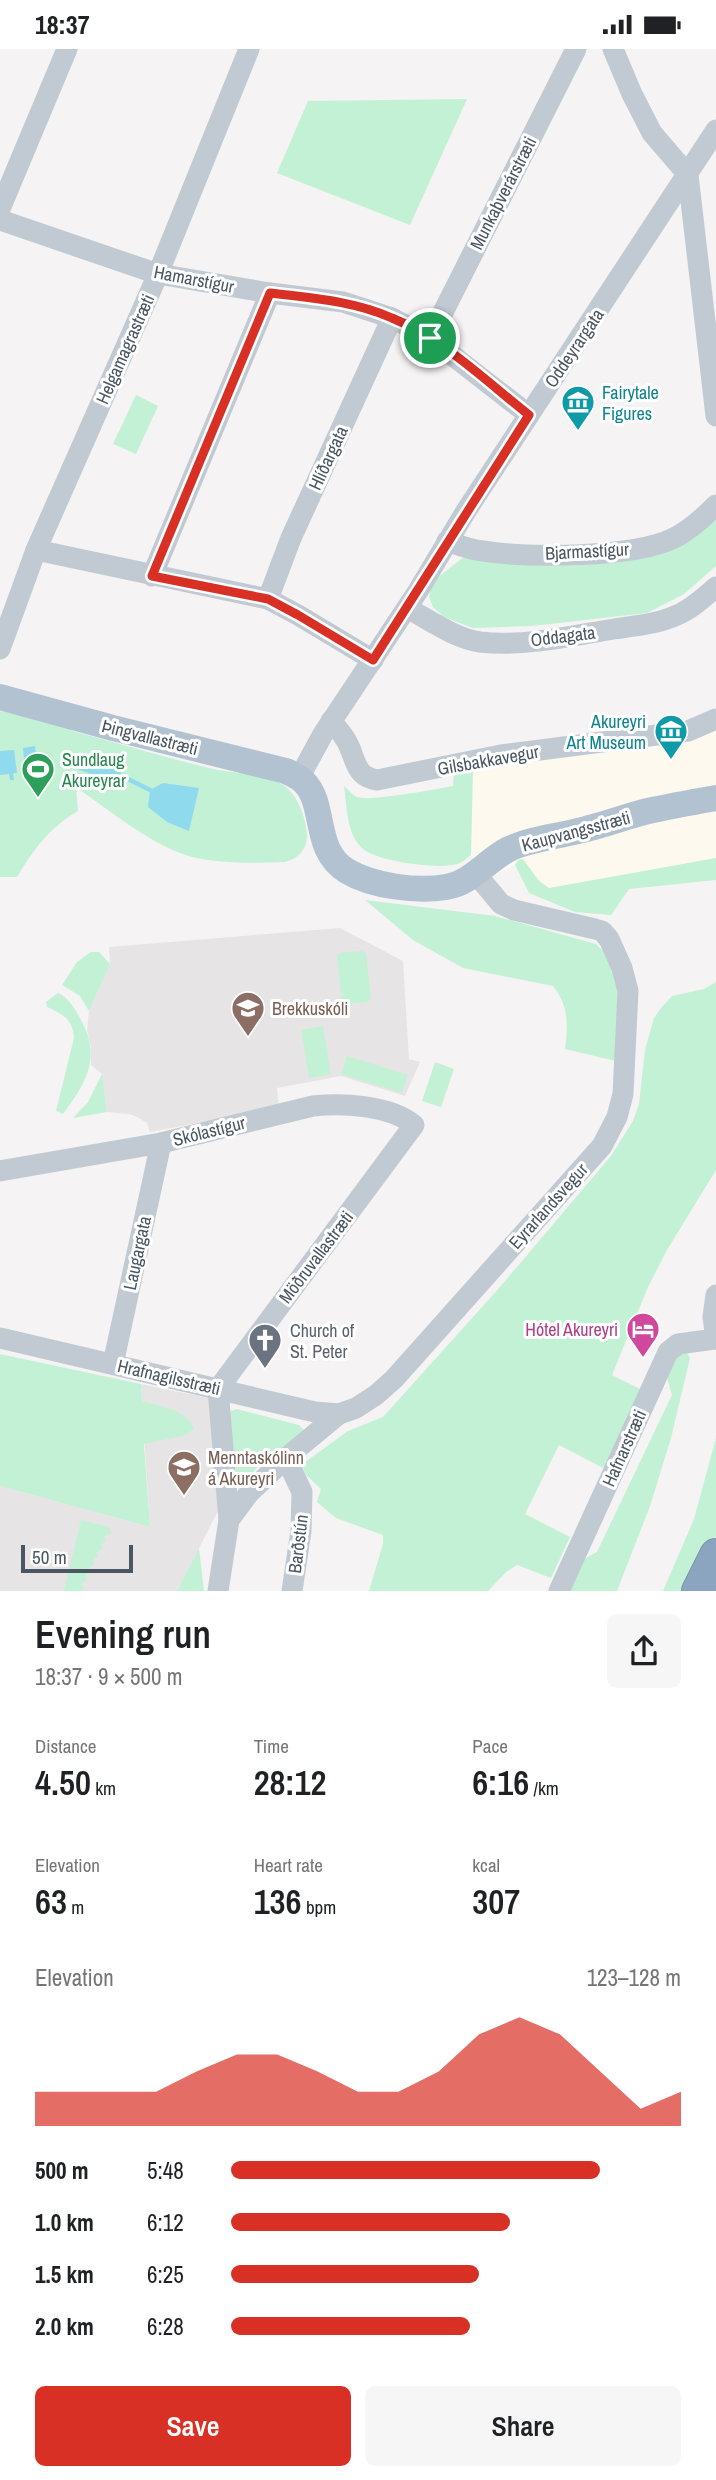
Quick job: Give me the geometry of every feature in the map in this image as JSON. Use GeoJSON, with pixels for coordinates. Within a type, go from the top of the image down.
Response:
{"type":"FeatureCollection","features":[{"type":"Feature","properties":{"kind":"highway"},"geometry":{"type":"LineString","coordinates":[[698,1591],[716,1555]]}},
{"type":"Feature","properties":{"kind":"main road","name":"Þingvallastræti"},"geometry":{"type":"LineString","coordinates":[[0,697],[261,764],[299,778]]}},
{"type":"Feature","properties":{"kind":"main road","name":"Kaupvangsstræti"},"geometry":{"type":"LineString","coordinates":[[299,778],[306,784],[313,799],[331,857],[346,870],[387,886],[448,887],[476,874],[508,850],[522,845],[647,811],[716,798]]}},
{"type":"Feature","properties":{"kind":"street"},"geometry":{"type":"LineString","coordinates":[[0,209],[67,49]]}},
{"type":"Feature","properties":{"kind":"street","name":"Helgamagrastræti"},"geometry":{"type":"LineString","coordinates":[[0,649],[36,550],[159,274],[249,49]]}},
{"type":"Feature","properties":{"kind":"street","name":"Munkaþverárstræti"},"geometry":{"type":"LineString","coordinates":[[430,338],[576,49]]}},
{"type":"Feature","properties":{"kind":"street"},"geometry":{"type":"LineString","coordinates":[[613,49],[652,133],[688,175],[716,416]]}},
{"type":"Feature","properties":{"kind":"street","name":"Oddeyrargata"},"geometry":{"type":"LineString","coordinates":[[299,778],[331,721],[407,608],[447,541],[716,131]]}},
{"type":"Feature","properties":{"kind":"street","name":"Hamarstígur"},"geometry":{"type":"LineString","coordinates":[[0,220],[159,274],[343,302],[393,318],[430,338],[529,415]]}},
{"type":"Feature","properties":{"kind":"street"},"geometry":{"type":"LineString","coordinates":[[152,576],[270,293]]}},
{"type":"Feature","properties":{"kind":"street","name":"Hlíðargata"},"geometry":{"type":"LineString","coordinates":[[268,599],[292,538],[393,318]]}},
{"type":"Feature","properties":{"kind":"street","name":"Bjarmastígur"},"geometry":{"type":"LineString","coordinates":[[447,541],[481,551],[520,554],[614,552],[648,547],[673,538],[694,526],[716,505]]}},
{"type":"Feature","properties":{"kind":"street"},"geometry":{"type":"LineString","coordinates":[[36,550],[268,599],[373,660]]}},
{"type":"Feature","properties":{"kind":"street","name":"Oddagata"},"geometry":{"type":"LineString","coordinates":[[407,608],[458,636],[479,642],[508,643],[552,640],[656,622],[677,615],[696,604],[716,587]]}},
{"type":"Feature","properties":{"kind":"street","name":"Gilsbakkavegur"},"geometry":{"type":"LineString","coordinates":[[331,721],[350,747],[358,769],[363,775],[377,780],[501,755],[688,731],[716,719]]}},
{"type":"Feature","properties":{"kind":"street","name":"Eyrarlandsvegur"},"geometry":{"type":"LineString","coordinates":[[229,1520],[249,1493],[286,1458],[339,1415],[376,1395],[394,1379],[602,1146],[617,1117],[625,1079],[628,991],[622,968],[609,939],[602,931],[514,910],[501,904],[476,874]]}},
{"type":"Feature","properties":{"kind":"street","name":"Skólastígur"},"geometry":{"type":"LineString","coordinates":[[0,1171],[161,1143],[313,1106],[335,1104],[363,1107],[406,1118],[414,1125]]}},
{"type":"Feature","properties":{"kind":"street","name":"Möðruvallastræti"},"geometry":{"type":"LineString","coordinates":[[218,1389],[414,1125]]}},
{"type":"Feature","properties":{"kind":"street","name":"Laugargata"},"geometry":{"type":"LineString","coordinates":[[113,1364],[161,1143]]}},
{"type":"Feature","properties":{"kind":"street","name":"Hafnarstræti"},"geometry":{"type":"LineString","coordinates":[[559,1591],[667,1352],[678,1344],[716,1339],[713,1317],[716,1295]]}},
{"type":"Feature","properties":{"kind":"street","name":"Hrafnagilsstræti"},"geometry":{"type":"LineString","coordinates":[[0,1338],[315,1412],[339,1415]]}},
{"type":"Feature","properties":{"kind":"street","name":"Eyrarlandsvegur"},"geometry":{"type":"LineString","coordinates":[[218,1389],[229,1520],[218,1591]]}},
{"type":"Feature","properties":{"kind":"street","name":"Barðstún"},"geometry":{"type":"LineString","coordinates":[[286,1458],[302,1492],[301,1531],[292,1591]]}},
{"type":"Feature","properties":{"kind":"shaded area"},"geometry":{"type":"Polygon","coordinates":[[[716,722],[716,858],[548,889],[518,860],[515,865],[487,879],[471,855],[473,767],[716,722]]]}},
{"type":"Feature","properties":{"kind":"shaded area","name":"Brekkuskóli"},"geometry":{"type":"Polygon","coordinates":[[[340,928],[403,961],[409,1059],[420,1062],[405,1096],[341,1076],[277,1088],[279,1108],[150,1132],[147,1123],[139,1118],[130,1114],[107,1112],[102,1074],[91,1065],[87,1030],[89,1011],[110,964],[109,947],[340,928]]]}},
{"type":"Feature","properties":{"kind":"shaded area","name":"Menntaskólinn á Akureyri"},"geometry":{"type":"Polygon","coordinates":[[[141,1384],[213,1399],[220,1507],[177,1591],[0,1591],[0,1486],[150,1527],[141,1384]]]}},
{"type":"Feature","properties":{"kind":"green space"},"geometry":{"type":"Polygon","coordinates":[[[467,99],[410,225],[277,173],[308,101],[467,99]]]}},
{"type":"Feature","properties":{"kind":"green space"},"geometry":{"type":"Polygon","coordinates":[[[136,395],[158,406],[136,454],[113,444],[136,395]]]}},
{"type":"Feature","properties":{"kind":"green space"},"geometry":{"type":"Polygon","coordinates":[[[716,519],[716,566],[684,594],[647,613],[532,626],[473,628],[444,617],[433,607],[429,597],[431,587],[438,577],[464,557],[606,558],[716,519]]]}},
{"type":"Feature","properties":{"kind":"green space"},"geometry":{"type":"Polygon","coordinates":[[[0,711],[62,724],[72,731],[195,765],[274,780],[293,794],[300,807],[307,836],[305,846],[294,859],[285,862],[226,862],[192,857],[147,837],[76,787],[78,811],[43,840],[17,877],[0,877],[0,711]]]}},
{"type":"Feature","properties":{"kind":"green space"},"geometry":{"type":"Polygon","coordinates":[[[473,767],[471,855],[463,862],[448,866],[408,863],[369,853],[357,842],[348,819],[344,786],[355,796],[363,798],[403,795],[453,786],[454,769],[473,767]]]}},
{"type":"Feature","properties":{"kind":"green space"},"geometry":{"type":"Polygon","coordinates":[[[716,858],[716,880],[629,889],[611,915],[575,912],[529,893],[515,865],[518,860],[523,859],[539,881],[549,888],[716,858]]]}},
{"type":"Feature","properties":{"kind":"green space"},"geometry":{"type":"Polygon","coordinates":[[[365,900],[495,916],[596,944],[611,959],[622,992],[616,1061],[565,1049],[565,1008],[553,986],[463,968],[413,940],[365,900]]]}},
{"type":"Feature","properties":{"kind":"green space"},"geometry":{"type":"Polygon","coordinates":[[[362,951],[366,954],[371,998],[367,1002],[346,1004],[342,1001],[337,957],[340,953],[362,951]]]}},
{"type":"Feature","properties":{"kind":"green space"},"geometry":{"type":"Polygon","coordinates":[[[91,952],[99,952],[110,964],[89,1011],[80,996],[62,985],[77,962],[91,952]]]}},
{"type":"Feature","properties":{"kind":"green space"},"geometry":{"type":"Polygon","coordinates":[[[716,982],[716,1170],[667,1250],[648,1287],[612,1375],[642,1390],[605,1469],[559,1445],[525,1514],[570,1537],[551,1578],[517,1565],[506,1572],[488,1591],[369,1591],[383,1544],[383,1535],[336,1518],[317,1502],[321,1489],[307,1476],[301,1465],[348,1431],[383,1417],[500,1287],[611,1156],[633,1121],[639,1104],[645,1050],[654,1018],[661,1008],[672,996],[704,989],[716,982]]]}},
{"type":"Feature","properties":{"kind":"green space"},"geometry":{"type":"Polygon","coordinates":[[[58,993],[68,1000],[80,1018],[87,1032],[91,1057],[85,1079],[63,1114],[56,1111],[74,1038],[72,1026],[66,1018],[47,1007],[46,1002],[58,993]]]}},
{"type":"Feature","properties":{"kind":"green space"},"geometry":{"type":"Polygon","coordinates":[[[323,1026],[331,1074],[309,1078],[301,1030],[323,1026]]]}},
{"type":"Feature","properties":{"kind":"green space"},"geometry":{"type":"Polygon","coordinates":[[[347,1056],[408,1075],[402,1093],[341,1074],[347,1056]]]}},
{"type":"Feature","properties":{"kind":"green space"},"geometry":{"type":"Polygon","coordinates":[[[435,1062],[454,1069],[441,1107],[422,1101],[435,1062]]]}},
{"type":"Feature","properties":{"kind":"green space"},"geometry":{"type":"Polygon","coordinates":[[[102,1074],[107,1112],[73,1118],[88,1102],[102,1074]]]}},
{"type":"Feature","properties":{"kind":"green space"},"geometry":{"type":"Polygon","coordinates":[[[685,1350],[690,1358],[671,1438],[650,1506],[617,1591],[568,1591],[577,1563],[597,1552],[672,1395],[667,1369],[685,1350]]]}},
{"type":"Feature","properties":{"kind":"green space"},"geometry":{"type":"Polygon","coordinates":[[[0,1354],[141,1384],[142,1401],[179,1413],[190,1422],[194,1428],[186,1435],[144,1444],[150,1527],[0,1486],[0,1354]]]}},
{"type":"Feature","properties":{"kind":"green space"},"geometry":{"type":"Polygon","coordinates":[[[237,1409],[299,1425],[305,1431],[260,1465],[238,1486],[229,1417],[231,1411],[237,1409]]]}},
{"type":"Feature","properties":{"kind":"green space"},"geometry":{"type":"Polygon","coordinates":[[[716,1438],[716,1536],[688,1591],[663,1591],[694,1519],[716,1438]]]}},
{"type":"Feature","properties":{"kind":"green space"},"geometry":{"type":"Polygon","coordinates":[[[81,1520],[109,1527],[111,1533],[104,1537],[106,1541],[100,1545],[103,1548],[96,1553],[98,1556],[92,1561],[94,1564],[88,1568],[91,1572],[81,1584],[84,1588],[80,1591],[64,1591],[81,1520]]]}},
{"type":"Feature","properties":{"kind":"green space"},"geometry":{"type":"Polygon","coordinates":[[[199,1548],[204,1591],[177,1591],[199,1548]]]}},
{"type":"Feature","properties":{"kind":"water"},"geometry":{"type":"Polygon","coordinates":[[[35,746],[37,762],[43,766],[42,774],[35,777],[25,771],[23,748],[35,746]]]}},
{"type":"Feature","properties":{"kind":"water"},"geometry":{"type":"Polygon","coordinates":[[[14,750],[17,773],[13,773],[14,780],[10,780],[9,774],[0,775],[0,751],[14,750]]]}},
{"type":"Feature","properties":{"kind":"water"},"geometry":{"type":"Polygon","coordinates":[[[78,756],[123,763],[118,784],[77,769],[75,761],[78,756]]]}},
{"type":"Feature","properties":{"kind":"water"},"geometry":{"type":"Polygon","coordinates":[[[163,783],[199,788],[189,831],[167,822],[148,807],[150,790],[163,783]]]}},
{"type":"Feature","properties":{"kind":"waterway"},"geometry":{"type":"LineString","coordinates":[[120,775],[150,790]]}},
{"type":"Feature","properties":{"kind":"place","name":"Fairytale Figures"},"geometry":{"type":"Point","coordinates":[578,432]}},
{"type":"Feature","properties":{"kind":"place","name":"Akureyri Art Museum"},"geometry":{"type":"Point","coordinates":[671,761]}},
{"type":"Feature","properties":{"kind":"place","name":"Sundlaug Akureyrar"},"geometry":{"type":"Point","coordinates":[38,799]}},
{"type":"Feature","properties":{"kind":"place","name":"Brekkuskóli"},"geometry":{"type":"Point","coordinates":[248,1038]}},
{"type":"Feature","properties":{"kind":"place","name":"Hótel Akureyri"},"geometry":{"type":"Point","coordinates":[643,1359]}},
{"type":"Feature","properties":{"kind":"place","name":"Church of St. Peter"},"geometry":{"type":"Point","coordinates":[265,1370]}},
{"type":"Feature","properties":{"kind":"place","name":"Menntaskólinn á Akureyri"},"geometry":{"type":"Point","coordinates":[184,1497]}},
{"type":"Feature","properties":{"kind":"route"},"geometry":{"type":"LineString","coordinates":[[270,293],[343,302],[393,318],[430,338],[529,415],[373,660],[268,599],[152,576],[270,293]]}}]}
